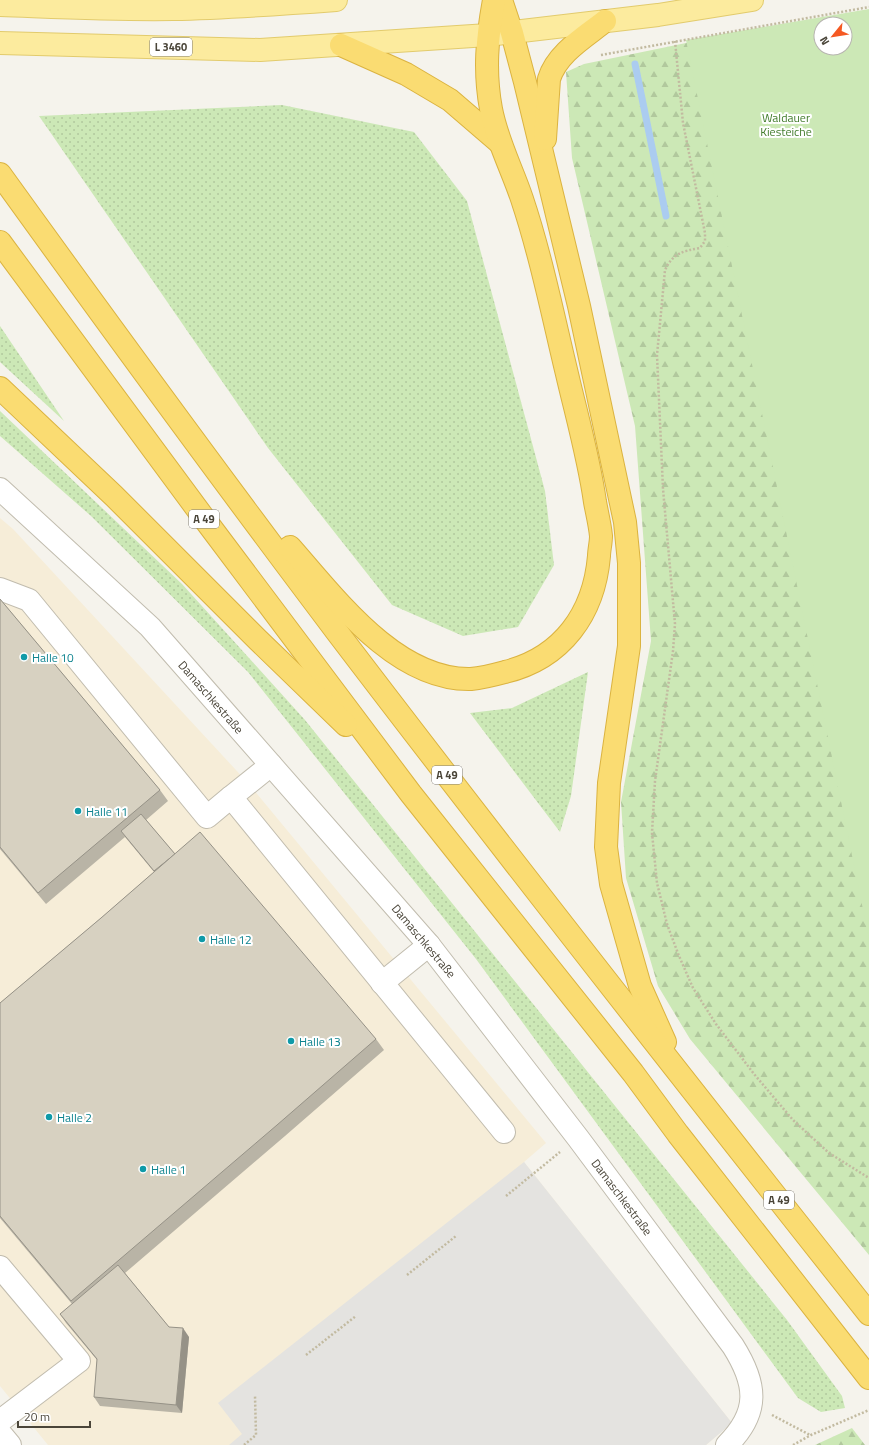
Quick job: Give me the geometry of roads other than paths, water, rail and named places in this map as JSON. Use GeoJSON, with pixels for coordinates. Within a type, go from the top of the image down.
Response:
{"type":"FeatureCollection","features":[{"type":"Feature","properties":{"kind":"highway"},"geometry":{"type":"LineString","coordinates":[[209,460],[370,634],[392,653],[431,672],[455,678],[470,679],[510,671],[530,663],[550,651],[565,638],[577,624],[593,591],[598,573],[601,537],[591,476],[546,286],[522,199],[500,143],[492,112],[486,66],[488,35],[494,0]]}},
{"type":"Feature","properties":{"kind":"highway"},"geometry":{"type":"LineString","coordinates":[[501,0],[512,33],[525,82],[579,306],[625,522],[629,563],[629,646],[609,783],[606,847],[611,884],[640,986],[659,1030],[689,1087]]}},
{"type":"Feature","properties":{"kind":"highway"},"geometry":{"type":"LineString","coordinates":[[544,160],[549,79],[551,72],[560,59],[577,43],[605,21]]}},
{"type":"Feature","properties":{"kind":"highway"},"geometry":{"type":"LineString","coordinates":[[341,45],[406,74],[450,100],[500,143]]}},
{"type":"Feature","properties":{"kind":"highway","name":"A 49"},"geometry":{"type":"LineString","coordinates":[[0,174],[337,632],[689,1087],[869,1314]]}},
{"type":"Feature","properties":{"kind":"highway","name":"A 49"},"geometry":{"type":"LineString","coordinates":[[0,242],[204,519],[411,794],[632,1073],[869,1378]]}},
{"type":"Feature","properties":{"kind":"highway"},"geometry":{"type":"LineString","coordinates":[[0,388],[114,496],[258,640],[336,715],[411,794]]}},
{"type":"Feature","properties":{"kind":"main road"},"geometry":{"type":"LineString","coordinates":[[0,5],[172,9],[336,0]]}},
{"type":"Feature","properties":{"kind":"main road","name":"L 3460"},"geometry":{"type":"LineString","coordinates":[[0,43],[260,50],[512,33],[658,15],[752,0]]}},
{"type":"Feature","properties":{"kind":"street","name":"Damaschkestraße"},"geometry":{"type":"LineString","coordinates":[[0,489],[150,627],[429,944],[578,1138],[733,1346],[742,1361],[751,1385],[752,1404],[739,1433],[727,1445]]}},
{"type":"Feature","properties":{"kind":"street"},"geometry":{"type":"LineString","coordinates":[[0,589],[29,600],[206,816],[271,764]]}},
{"type":"Feature","properties":{"kind":"street"},"geometry":{"type":"LineString","coordinates":[[230,797],[504,1132]]}},
{"type":"Feature","properties":{"kind":"street"},"geometry":{"type":"LineString","coordinates":[[382,983],[429,944]]}},
{"type":"Feature","properties":{"kind":"street"},"geometry":{"type":"LineString","coordinates":[[0,1267],[79,1361],[0,1421]]}},
{"type":"Feature","properties":{"kind":"street"},"geometry":{"type":"LineString","coordinates":[[0,1433],[10,1445]]}},
{"type":"Feature","properties":{"kind":"waterway"},"geometry":{"type":"LineString","coordinates":[[635,64],[666,216]]}},
{"type":"Feature","properties":{"kind":"place","name":"Halle 10"},"geometry":{"type":"Point","coordinates":[24,657]}},
{"type":"Feature","properties":{"kind":"place","name":"Halle 11"},"geometry":{"type":"Point","coordinates":[78,811]}},
{"type":"Feature","properties":{"kind":"place","name":"Halle 12"},"geometry":{"type":"Point","coordinates":[202,939]}},
{"type":"Feature","properties":{"kind":"place","name":"Halle 13"},"geometry":{"type":"Point","coordinates":[291,1041]}},
{"type":"Feature","properties":{"kind":"place","name":"Halle 2"},"geometry":{"type":"Point","coordinates":[49,1117]}},
{"type":"Feature","properties":{"kind":"place","name":"Halle 1"},"geometry":{"type":"Point","coordinates":[143,1169]}},
{"type":"Feature","properties":{"kind":"park label","name":"Waldauer Kiesteiche"},"geometry":{"type":"Point","coordinates":[786,124]}}]}
